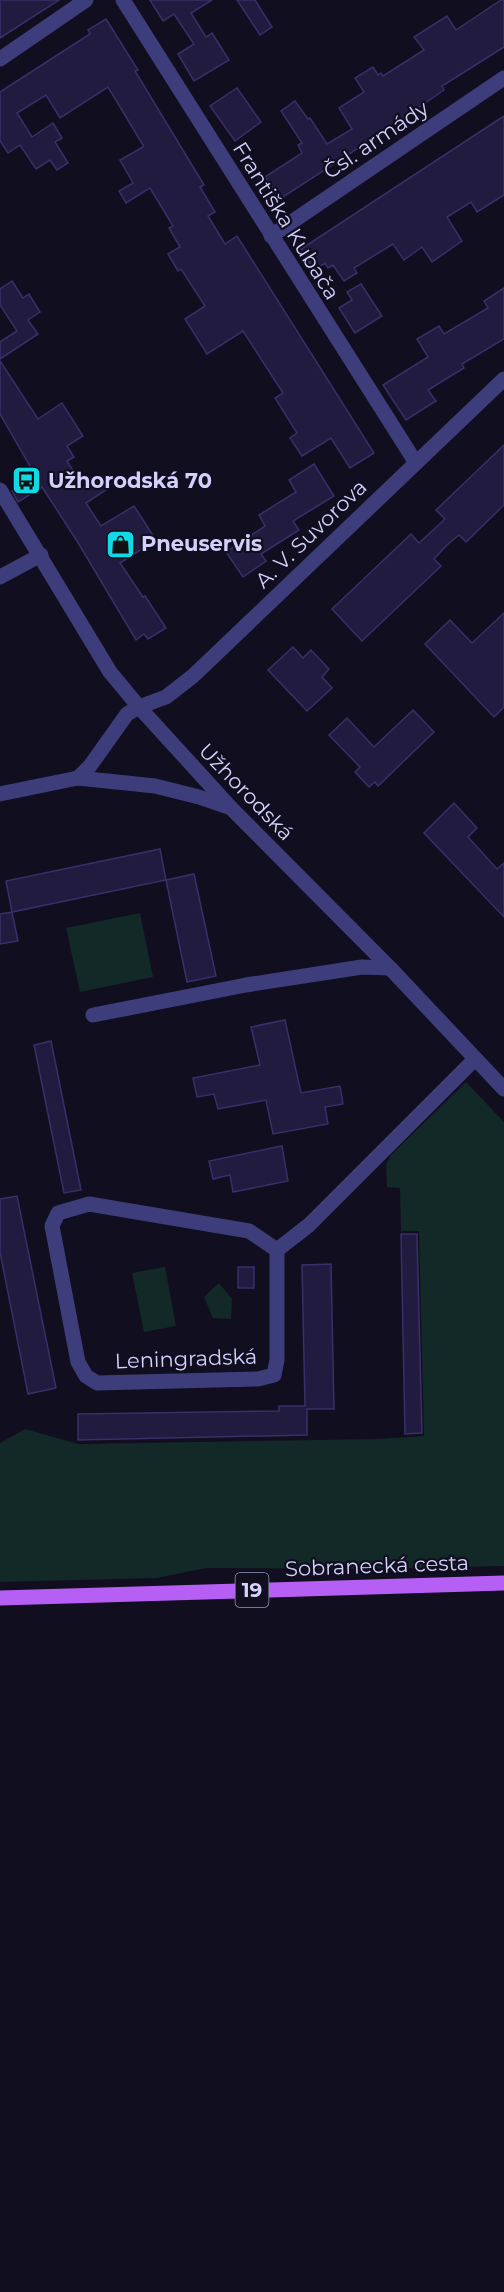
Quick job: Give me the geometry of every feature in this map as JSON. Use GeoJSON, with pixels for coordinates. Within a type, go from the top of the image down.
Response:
{"type":"FeatureCollection","features":[{"type":"Feature","properties":{"kind":"main road","name":"Sobranecká cesta"},"geometry":{"type":"LineString","coordinates":[[0,1598],[504,1583]]}},
{"type":"Feature","properties":{"kind":"street"},"geometry":{"type":"LineString","coordinates":[[0,59],[86,0]]}},
{"type":"Feature","properties":{"kind":"street","name":"Františka Kubača"},"geometry":{"type":"LineString","coordinates":[[123,0],[416,463]]}},
{"type":"Feature","properties":{"kind":"street","name":"Čsl. armády"},"geometry":{"type":"LineString","coordinates":[[271,237],[504,78]]}},
{"type":"Feature","properties":{"kind":"street","name":"A. V. Suvorova"},"geometry":{"type":"LineString","coordinates":[[138,707],[166,697],[193,676],[504,379]]}},
{"type":"Feature","properties":{"kind":"street","name":"Užhorodská"},"geometry":{"type":"LineString","coordinates":[[0,490],[110,672],[138,707],[231,808],[390,968],[504,1089]]}},
{"type":"Feature","properties":{"kind":"street"},"geometry":{"type":"LineString","coordinates":[[0,577],[41,555]]}},
{"type":"Feature","properties":{"kind":"street"},"geometry":{"type":"LineString","coordinates":[[78,778],[90,766],[127,714],[138,707]]}},
{"type":"Feature","properties":{"kind":"street"},"geometry":{"type":"LineString","coordinates":[[0,795],[78,778],[155,786],[231,808]]}},
{"type":"Feature","properties":{"kind":"street"},"geometry":{"type":"LineString","coordinates":[[93,1015],[246,985],[362,967],[390,968]]}},
{"type":"Feature","properties":{"kind":"street"},"geometry":{"type":"LineString","coordinates":[[277,1250],[309,1225],[475,1059]]}},
{"type":"Feature","properties":{"kind":"street","name":"Leningradská"},"geometry":{"type":"LineString","coordinates":[[89,1204],[249,1231],[277,1250],[277,1360],[274,1375],[258,1379],[96,1383],[86,1376],[78,1362],[52,1226],[58,1213],[89,1204]]}},
{"type":"Feature","properties":{"kind":"green space"},"geometry":{"type":"Polygon","coordinates":[[[140,913],[153,977],[80,992],[66,928],[140,913]]]}},
{"type":"Feature","properties":{"kind":"green space"},"geometry":{"type":"Polygon","coordinates":[[[466,1082],[504,1122],[504,1566],[369,1569],[206,1568],[157,1578],[0,1582],[0,1443],[25,1429],[78,1444],[378,1439],[424,1436],[419,1231],[401,1231],[400,1188],[387,1187],[386,1165],[391,1155],[466,1082]]]}},
{"type":"Feature","properties":{"kind":"green space"},"geometry":{"type":"Polygon","coordinates":[[[165,1267],[176,1326],[144,1332],[132,1273],[165,1267]]]}},
{"type":"Feature","properties":{"kind":"green space"},"geometry":{"type":"Polygon","coordinates":[[[219,1283],[232,1299],[231,1319],[213,1318],[204,1297],[219,1283]]]}},
{"type":"Feature","properties":{"kind":"building"},"geometry":{"type":"Polygon","coordinates":[[[0,0],[59,0],[0,38],[0,0]]]}},
{"type":"Feature","properties":{"kind":"building"},"geometry":{"type":"Polygon","coordinates":[[[150,0],[212,0],[191,13],[206,37],[212,33],[229,60],[194,81],[178,54],[194,44],[174,14],[163,21],[150,0]]]}},
{"type":"Feature","properties":{"kind":"building"},"geometry":{"type":"Polygon","coordinates":[[[237,0],[255,0],[272,27],[260,35],[237,0]]]}},
{"type":"Feature","properties":{"kind":"building"},"geometry":{"type":"Polygon","coordinates":[[[504,0],[504,47],[442,86],[444,90],[280,199],[265,177],[302,153],[298,145],[302,143],[281,111],[295,101],[308,119],[310,118],[327,144],[352,129],[339,108],[364,92],[355,78],[373,67],[378,75],[381,73],[383,76],[424,50],[414,37],[447,16],[456,30],[504,0]]]}},
{"type":"Feature","properties":{"kind":"building"},"geometry":{"type":"Polygon","coordinates":[[[106,19],[204,185],[200,187],[215,212],[208,216],[225,244],[237,236],[374,453],[350,468],[331,438],[302,456],[290,438],[297,433],[275,398],[283,393],[243,331],[207,354],[185,319],[205,306],[181,269],[178,271],[168,254],[180,247],[169,228],[173,226],[150,188],[126,203],[119,191],[133,183],[120,160],[143,145],[108,87],[60,118],[46,95],[17,113],[32,137],[53,123],[62,138],[55,142],[68,163],[57,170],[50,160],[36,169],[20,145],[8,153],[0,141],[0,92],[90,34],[88,30],[106,19]]]}},
{"type":"Feature","properties":{"kind":"building"},"geometry":{"type":"Polygon","coordinates":[[[237,88],[261,122],[235,141],[210,106],[237,88]]]}},
{"type":"Feature","properties":{"kind":"building"},"geometry":{"type":"Polygon","coordinates":[[[504,116],[504,195],[477,212],[471,202],[447,217],[462,241],[432,262],[422,247],[404,260],[393,244],[354,268],[357,273],[344,281],[333,265],[328,268],[325,263],[314,270],[301,249],[504,116]]]}},
{"type":"Feature","properties":{"kind":"building"},"geometry":{"type":"Polygon","coordinates":[[[12,281],[23,298],[29,294],[40,312],[28,320],[38,334],[0,359],[0,342],[17,331],[0,305],[0,289],[12,281]]]}},
{"type":"Feature","properties":{"kind":"building"},"geometry":{"type":"Polygon","coordinates":[[[361,284],[382,316],[355,333],[339,308],[352,300],[347,292],[361,284]]]}},
{"type":"Feature","properties":{"kind":"building"},"geometry":{"type":"Polygon","coordinates":[[[504,288],[504,339],[462,364],[464,368],[428,390],[436,401],[406,420],[383,385],[428,357],[417,339],[439,326],[444,334],[488,308],[484,301],[504,288]]]}},
{"type":"Feature","properties":{"kind":"building"},"geometry":{"type":"Polygon","coordinates":[[[0,361],[38,419],[62,403],[83,436],[67,446],[74,457],[67,461],[84,488],[101,476],[109,488],[86,503],[101,526],[134,506],[156,540],[120,563],[166,628],[148,639],[144,634],[136,640],[42,487],[18,502],[12,491],[35,475],[0,414],[0,361]]]}},
{"type":"Feature","properties":{"kind":"building"},"geometry":{"type":"Polygon","coordinates":[[[504,445],[504,505],[466,542],[459,535],[447,545],[434,559],[441,566],[362,641],[332,609],[411,534],[419,543],[445,519],[436,510],[504,445]]]}},
{"type":"Feature","properties":{"kind":"building"},"geometry":{"type":"Polygon","coordinates":[[[314,464],[334,496],[293,521],[299,530],[261,554],[266,561],[243,577],[226,552],[265,526],[259,515],[296,492],[289,480],[314,464]]]}},
{"type":"Feature","properties":{"kind":"building"},"geometry":{"type":"Polygon","coordinates":[[[504,613],[504,707],[494,717],[425,644],[450,620],[472,643],[504,613]]]}},
{"type":"Feature","properties":{"kind":"building"},"geometry":{"type":"Polygon","coordinates":[[[293,647],[303,658],[311,650],[329,669],[322,677],[332,688],[307,711],[268,670],[293,647]]]}},
{"type":"Feature","properties":{"kind":"building"},"geometry":{"type":"Polygon","coordinates":[[[413,710],[434,732],[378,786],[375,782],[369,787],[355,772],[360,767],[329,735],[347,718],[374,747],[413,710]]]}},
{"type":"Feature","properties":{"kind":"building"},"geometry":{"type":"Polygon","coordinates":[[[454,803],[477,828],[468,837],[497,869],[504,863],[504,917],[424,833],[454,803]]]}},
{"type":"Feature","properties":{"kind":"building"},"geometry":{"type":"Polygon","coordinates":[[[160,849],[166,880],[12,912],[6,881],[160,849]]]}},
{"type":"Feature","properties":{"kind":"building"},"geometry":{"type":"Polygon","coordinates":[[[194,874],[216,976],[187,982],[166,880],[194,874]]]}},
{"type":"Feature","properties":{"kind":"building"},"geometry":{"type":"Polygon","coordinates":[[[12,912],[18,941],[0,944],[0,914],[12,912]]]}},
{"type":"Feature","properties":{"kind":"building"},"geometry":{"type":"Polygon","coordinates":[[[285,1020],[301,1093],[340,1086],[343,1104],[325,1107],[328,1124],[273,1134],[266,1100],[218,1109],[214,1094],[197,1097],[193,1078],[260,1065],[251,1027],[285,1020]]]}},
{"type":"Feature","properties":{"kind":"building"},"geometry":{"type":"Polygon","coordinates":[[[51,1041],[81,1190],[64,1193],[34,1045],[51,1041]]]}},
{"type":"Feature","properties":{"kind":"building"},"geometry":{"type":"Polygon","coordinates":[[[282,1146],[288,1181],[233,1192],[230,1175],[213,1179],[209,1161],[282,1146]]]}},
{"type":"Feature","properties":{"kind":"building"},"geometry":{"type":"Polygon","coordinates":[[[17,1196],[56,1388],[28,1394],[0,1252],[0,1199],[17,1196]]]}},
{"type":"Feature","properties":{"kind":"building"},"geometry":{"type":"Polygon","coordinates":[[[401,1234],[417,1234],[422,1433],[405,1434],[401,1234]]]}},
{"type":"Feature","properties":{"kind":"building"},"geometry":{"type":"Polygon","coordinates":[[[331,1264],[334,1409],[307,1409],[307,1435],[78,1440],[78,1414],[279,1411],[279,1406],[305,1406],[302,1265],[331,1264]]]}},
{"type":"Feature","properties":{"kind":"building"},"geometry":{"type":"Polygon","coordinates":[[[238,1267],[254,1267],[254,1288],[238,1288],[238,1267]]]}},
{"type":"Feature","properties":{"kind":"place","name":"Užhorodská 70"},"geometry":{"type":"Point","coordinates":[27,481]}},
{"type":"Feature","properties":{"kind":"place","name":"Pneuservis"},"geometry":{"type":"Point","coordinates":[120,544]}}]}
